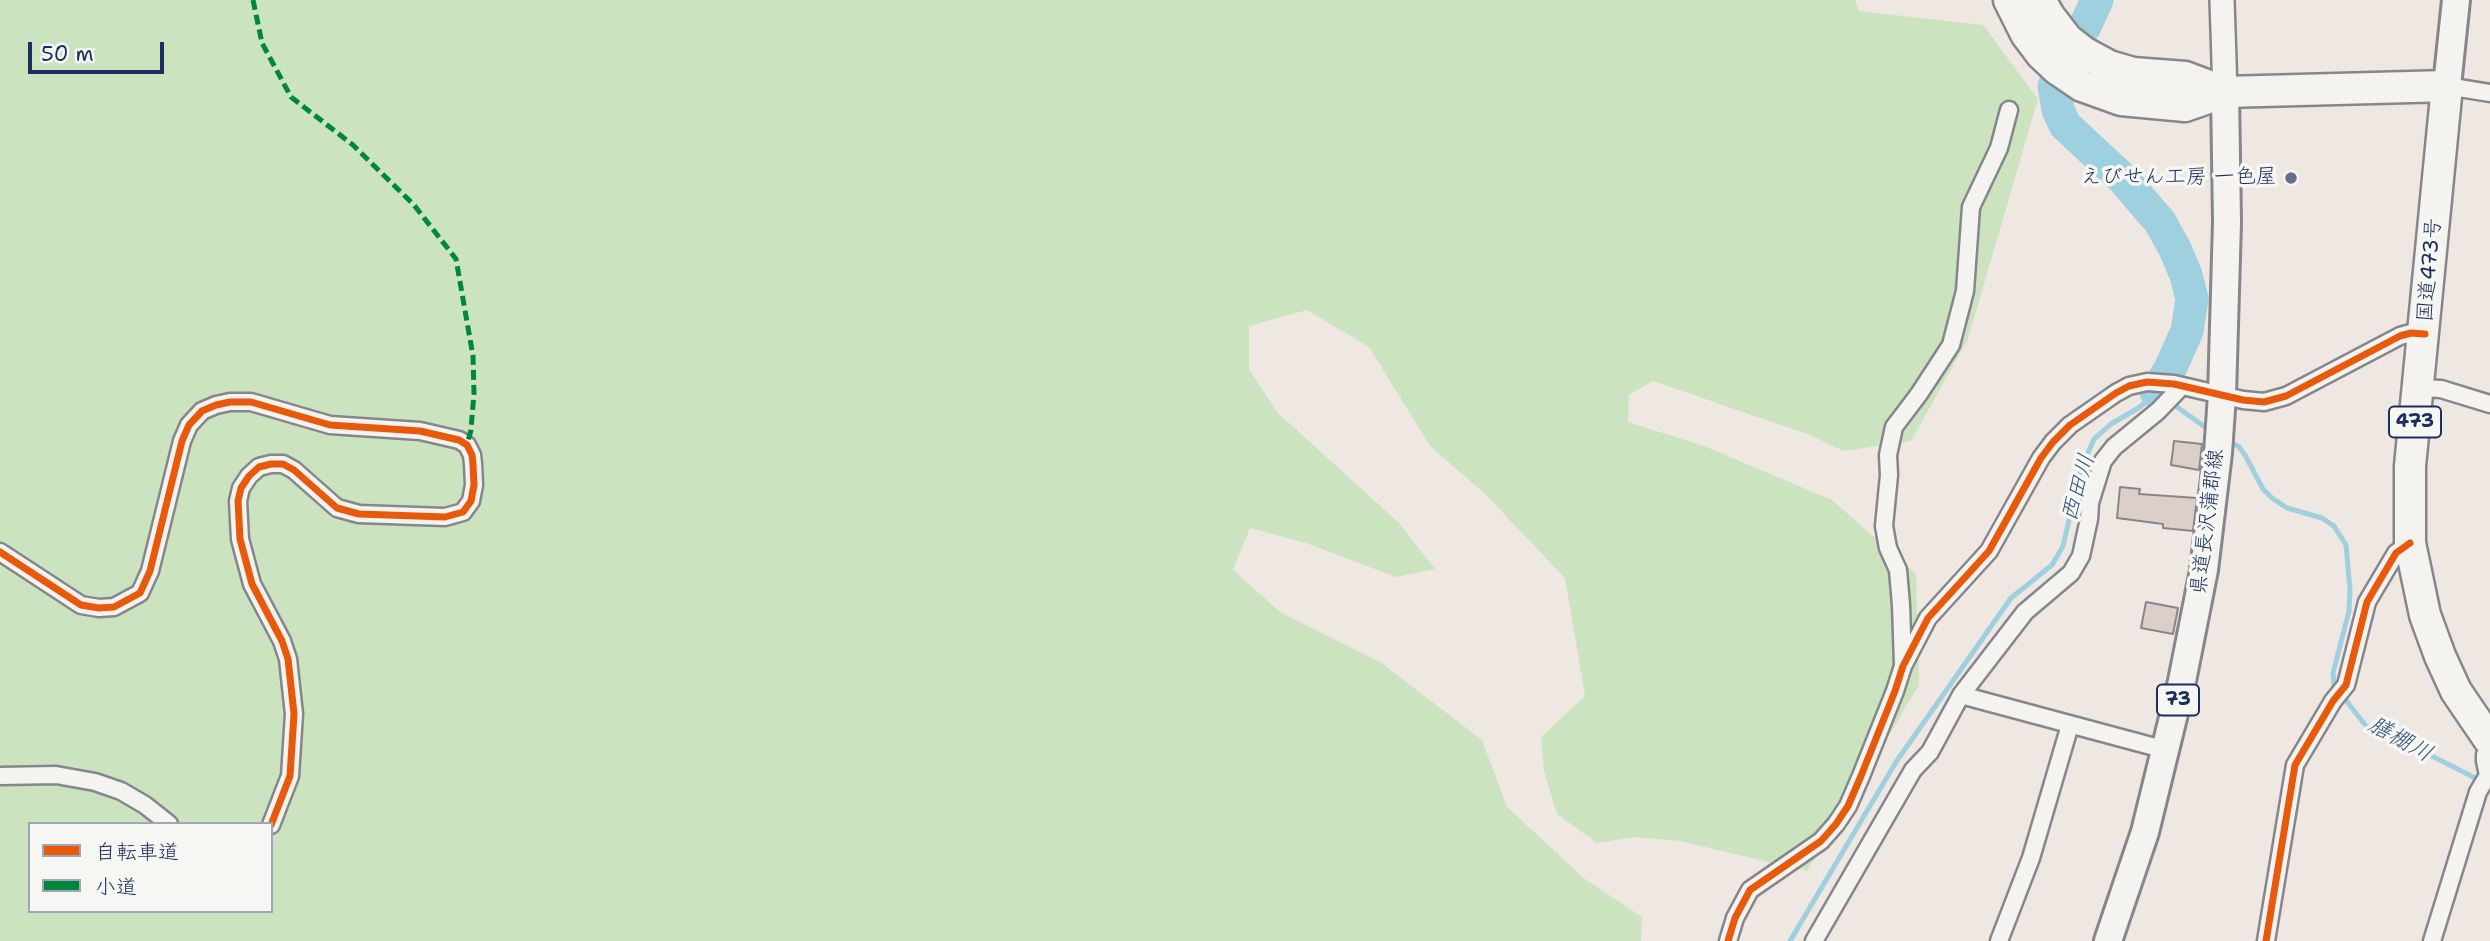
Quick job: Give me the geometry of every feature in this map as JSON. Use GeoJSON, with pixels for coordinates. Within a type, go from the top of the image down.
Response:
{"type":"FeatureCollection","features":[{"type":"Feature","properties":{"kind":"highway"},"geometry":{"type":"LineString","coordinates":[[2008,0],[2039,17],[2085,53],[2109,66],[2133,73],[2185,78],[2225,92]]}},
{"type":"Feature","properties":{"kind":"highway"},"geometry":{"type":"LineString","coordinates":[[2039,17],[2041,54],[2082,86],[2122,100],[2185,106],[2225,92],[2447,86]]}},
{"type":"Feature","properties":{"kind":"highway","name":"国道473号"},"geometry":{"type":"LineString","coordinates":[[2447,86],[2410,466],[2410,543],[2425,615],[2440,656],[2456,691],[2490,741]]}},
{"type":"Feature","properties":{"kind":"main road"},"geometry":{"type":"LineString","coordinates":[[2447,86],[2456,0]]}},
{"type":"Feature","properties":{"kind":"main road","name":"県道長沢蒲郡線"},"geometry":{"type":"LineString","coordinates":[[2108,941],[2145,832],[2192,636],[2204,570],[2222,395],[2227,222],[2225,92]]}},
{"type":"Feature","properties":{"kind":"street"},"geometry":{"type":"LineString","coordinates":[[2222,0],[2225,92]]}},
{"type":"Feature","properties":{"kind":"street"},"geometry":{"type":"LineString","coordinates":[[2447,86],[2490,93]]}},
{"type":"Feature","properties":{"kind":"street"},"geometry":{"type":"LineString","coordinates":[[1903,666],[1898,570],[1888,548],[1884,526],[1889,475],[1888,455],[1894,427],[1951,345],[1965,290],[1971,207],[2000,148],[2009,110]]}},
{"type":"Feature","properties":{"kind":"street"},"geometry":{"type":"LineString","coordinates":[[1728,941],[1735,918],[1750,890],[1821,841],[1848,806],[1903,666],[1928,618],[1989,551],[2041,458],[2070,425],[2116,393],[2129,386],[2147,382],[2264,402],[2286,396],[2400,336],[2424,334]]}},
{"type":"Feature","properties":{"kind":"street"},"geometry":{"type":"LineString","coordinates":[[1814,941],[1913,770],[1930,752],[1961,695],[2025,612],[2071,573],[2081,556],[2090,502],[2103,461],[2114,447],[2162,407],[2177,388]]}},
{"type":"Feature","properties":{"kind":"street"},"geometry":{"type":"LineString","coordinates":[[2418,388],[2441,389],[2490,404]]}},
{"type":"Feature","properties":{"kind":"street"},"geometry":{"type":"LineString","coordinates":[[0,552],[81,605],[114,607],[140,593],[150,571],[182,441],[190,425],[202,411],[216,405],[251,402],[330,425],[420,431],[459,440],[467,446],[472,455],[471,500],[463,512],[445,517],[359,514],[337,508],[294,470],[283,464],[259,467],[241,488],[237,501],[240,539],[252,584],[282,641],[288,659],[295,714],[290,776],[272,822]]}},
{"type":"Feature","properties":{"kind":"street"},"geometry":{"type":"LineString","coordinates":[[2266,941],[2295,765],[2333,701],[2346,685],[2367,603],[2396,553],[2410,543]]}},
{"type":"Feature","properties":{"kind":"street"},"geometry":{"type":"LineString","coordinates":[[1961,695],[2166,750]]}},
{"type":"Feature","properties":{"kind":"street"},"geometry":{"type":"LineString","coordinates":[[1999,941],[2031,858],[2070,725]]}},
{"type":"Feature","properties":{"kind":"street"},"geometry":{"type":"LineString","coordinates":[[2432,941],[2478,792],[2488,775],[2484,761],[2490,751]]}},
{"type":"Feature","properties":{"kind":"street"},"geometry":{"type":"LineString","coordinates":[[0,776],[56,775],[95,782],[121,791],[166,822]]}},
{"type":"Feature","properties":{"kind":"green space"},"geometry":{"type":"Polygon","coordinates":[[[0,0],[1855,0],[1859,11],[1983,25],[2038,99],[1968,339],[1911,441],[1844,451],[1807,434],[1653,381],[1629,395],[1628,422],[1704,446],[1832,500],[1916,574],[1919,685],[1807,871],[1680,841],[1634,837],[1597,843],[1557,814],[1544,771],[1541,737],[1585,696],[1565,578],[1485,494],[1431,447],[1369,347],[1307,310],[1249,326],[1249,369],[1277,412],[1399,523],[1435,569],[1396,577],[1306,543],[1250,528],[1233,570],[1280,612],[1380,662],[1482,740],[1507,807],[1585,879],[1642,917],[1641,941],[0,941],[0,0]]]}},
{"type":"Feature","properties":{"kind":"building"},"geometry":{"type":"Polygon","coordinates":[[[2174,441],[2202,444],[2199,470],[2171,465],[2174,441]]]}},
{"type":"Feature","properties":{"kind":"building"},"geometry":{"type":"Polygon","coordinates":[[[2120,487],[2140,489],[2139,494],[2197,498],[2193,531],[2163,528],[2163,524],[2117,518],[2120,487]]]}},
{"type":"Feature","properties":{"kind":"building"},"geometry":{"type":"Polygon","coordinates":[[[2146,602],[2178,608],[2173,634],[2141,628],[2146,602]]]}},
{"type":"Feature","properties":{"kind":"waterway","name":"西田川"},"geometry":{"type":"LineString","coordinates":[[2097,0],[2054,86],[2058,110],[2065,125],[2124,180],[2160,222],[2186,275],[2192,299],[2187,331],[2156,392]]}},
{"type":"Feature","properties":{"kind":"waterway","name":"西田川"},"geometry":{"type":"LineString","coordinates":[[1790,941],[1896,762],[2011,598],[2052,565],[2063,546],[2081,469],[2094,439],[2111,424],[2140,407],[2156,392],[2212,432]]}},
{"type":"Feature","properties":{"kind":"waterway","name":"膳棚川"},"geometry":{"type":"LineString","coordinates":[[2227,440],[2239,447],[2263,489],[2272,498],[2287,508],[2322,518],[2334,526],[2346,545],[2349,611],[2333,673],[2334,685],[2366,726],[2483,782]]}},
{"type":"Feature","properties":{"kind":"marked path"},"geometry":{"type":"LineString","coordinates":[[253,0],[262,43],[291,97],[353,145],[414,205],[456,259],[473,356],[474,393],[467,445]]}},
{"type":"Feature","properties":{"kind":"cycle path"},"geometry":{"type":"LineString","coordinates":[[1728,941],[1735,918],[1750,890],[1821,841],[1848,806],[1903,666],[1928,618],[1989,551],[2041,458],[2070,425],[2116,393],[2129,386],[2147,382],[2174,384],[2243,400],[2264,402],[2286,396],[2400,336],[2411,333],[2425,334]]}},
{"type":"Feature","properties":{"kind":"cycle path"},"geometry":{"type":"LineString","coordinates":[[0,552],[81,605],[114,607],[140,593],[150,571],[182,441],[189,425],[202,411],[216,405],[251,402],[330,425],[420,431],[459,440],[467,445],[473,464],[474,485],[471,501],[463,512],[445,517],[359,514],[337,508],[294,470],[283,464],[259,467],[241,488],[238,501],[240,539],[252,584],[282,641],[288,659],[294,714],[290,776],[272,822]]}},
{"type":"Feature","properties":{"kind":"cycle path"},"geometry":{"type":"LineString","coordinates":[[2266,941],[2295,765],[2333,701],[2346,685],[2367,602],[2396,553],[2410,543]]}},
{"type":"Feature","properties":{"kind":"place","name":"えびせん工房 一色屋"},"geometry":{"type":"Point","coordinates":[2291,178]}}]}
